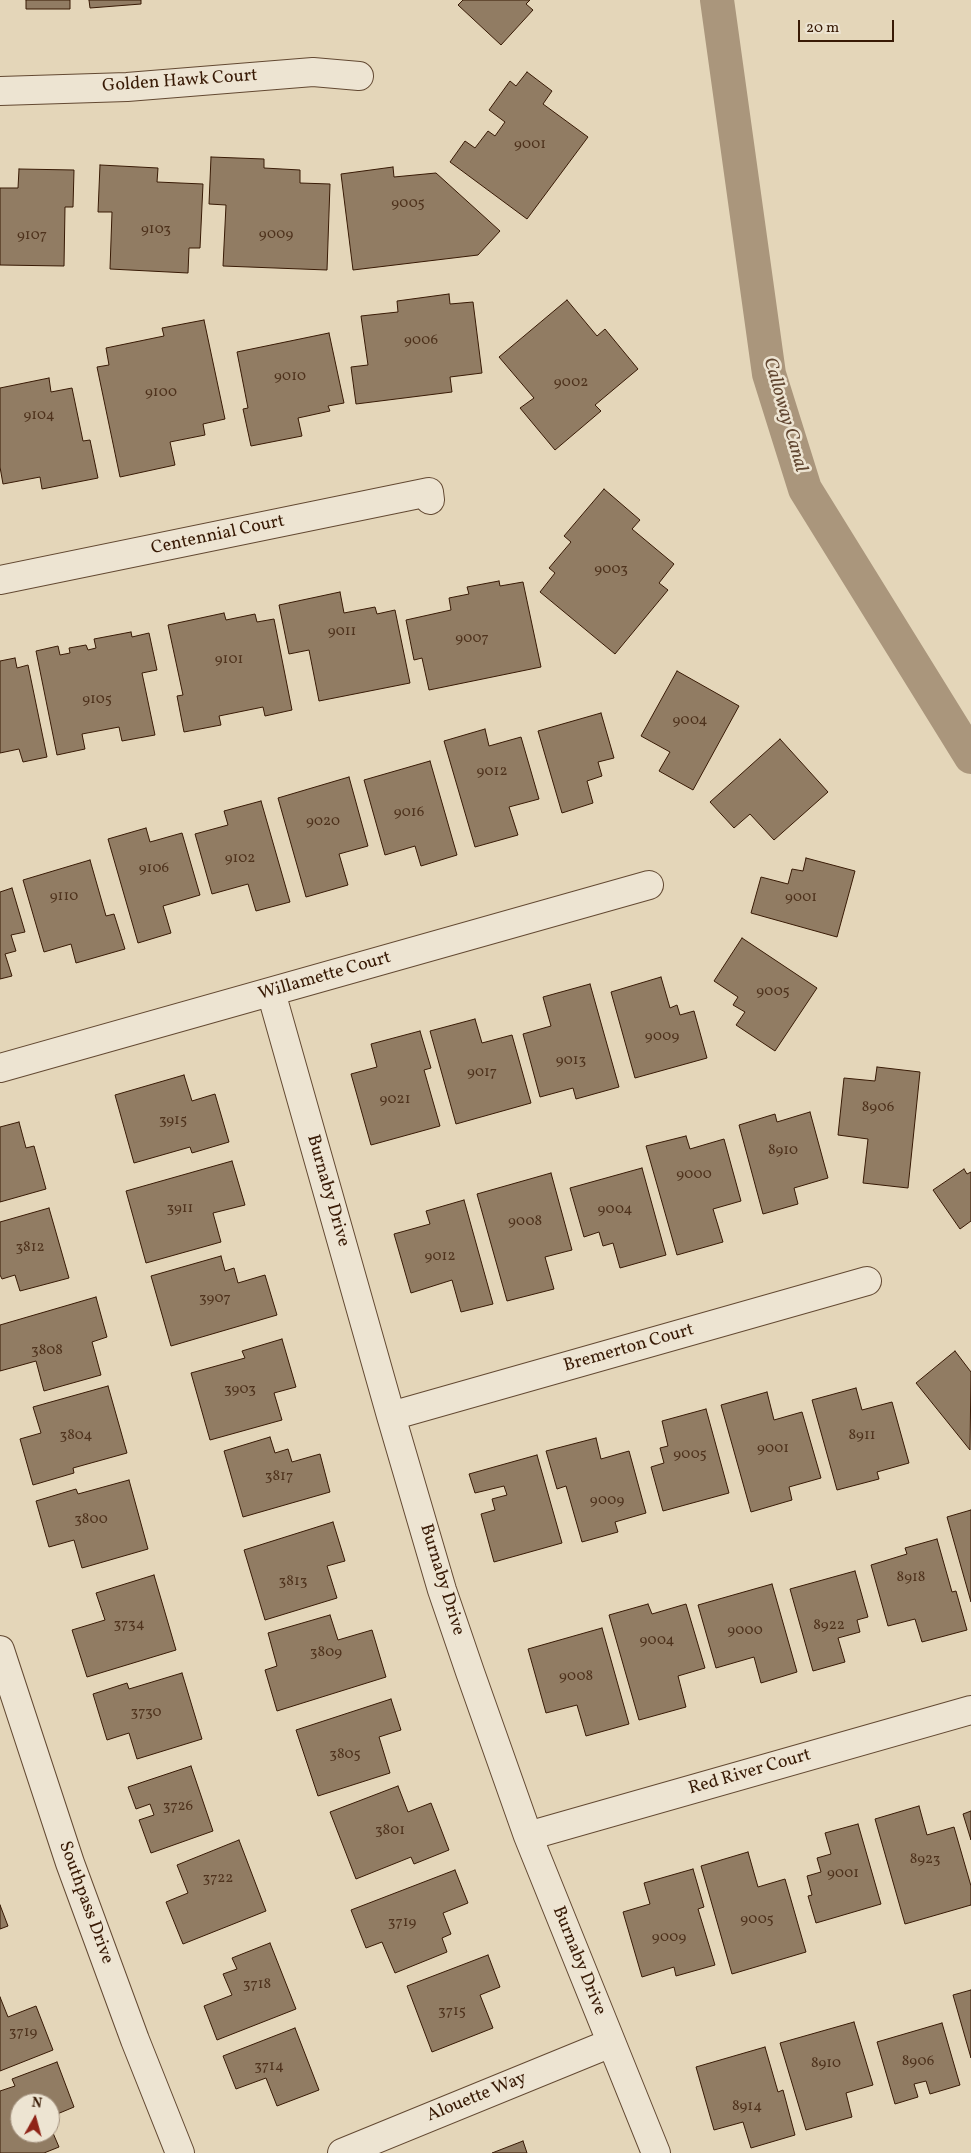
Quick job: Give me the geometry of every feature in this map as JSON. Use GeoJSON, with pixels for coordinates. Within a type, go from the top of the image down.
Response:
{"type":"FeatureCollection","features":[{"type":"Feature","properties":{"kind":"street","name":"Golden Hawk Court"},"geometry":{"type":"LineString","coordinates":[[0,91],[127,87],[313,72],[359,76]]}},
{"type":"Feature","properties":{"kind":"street","name":"Centennial Court"},"geometry":{"type":"LineString","coordinates":[[0,580],[428,492],[430,500]]}},
{"type":"Feature","properties":{"kind":"street","name":"Willamette Court"},"geometry":{"type":"LineString","coordinates":[[0,1068],[649,885]]}},
{"type":"Feature","properties":{"kind":"street","name":"Burnaby Drive"},"geometry":{"type":"LineString","coordinates":[[270,992],[442,1590],[528,1836],[656,2153]]}},
{"type":"Feature","properties":{"kind":"street","name":"Bremerton Court"},"geometry":{"type":"LineString","coordinates":[[391,1416],[867,1281]]}},
{"type":"Feature","properties":{"kind":"street","name":"Southpass Drive"},"geometry":{"type":"LineString","coordinates":[[0,1650],[70,1863],[135,2040],[180,2153]]}},
{"type":"Feature","properties":{"kind":"street","name":"Red River Court"},"geometry":{"type":"LineString","coordinates":[[528,1836],[971,1710]]}},
{"type":"Feature","properties":{"kind":"street","name":"Alouette Way"},"geometry":{"type":"LineString","coordinates":[[342,2153],[611,2043]]}},
{"type":"Feature","properties":{"kind":"building"},"geometry":{"type":"Polygon","coordinates":[[[26,0],[70,0],[70,9],[26,9],[26,0]]]}},
{"type":"Feature","properties":{"kind":"building"},"geometry":{"type":"Polygon","coordinates":[[[89,0],[141,0],[141,4],[90,8],[89,0]]]}},
{"type":"Feature","properties":{"kind":"building"},"geometry":{"type":"Polygon","coordinates":[[[463,0],[530,0],[526,4],[533,10],[501,45],[458,5],[463,0]]]}},
{"type":"Feature","properties":{"kind":"building"},"geometry":{"type":"Polygon","coordinates":[[[527,72],[552,91],[543,104],[588,137],[527,219],[450,162],[465,141],[475,148],[488,131],[495,136],[505,122],[489,110],[510,81],[516,86],[527,72]]]}},
{"type":"Feature","properties":{"kind":"building"},"geometry":{"type":"Polygon","coordinates":[[[211,157],[264,159],[264,168],[300,170],[300,183],[330,184],[327,270],[223,266],[226,205],[209,204],[211,157]]]}},
{"type":"Feature","properties":{"kind":"building"},"geometry":{"type":"Polygon","coordinates":[[[100,165],[158,168],[157,182],[203,184],[200,248],[189,248],[188,273],[110,269],[112,212],[98,212],[100,165]]]}},
{"type":"Feature","properties":{"kind":"building"},"geometry":{"type":"Polygon","coordinates":[[[393,167],[394,177],[436,173],[500,231],[478,255],[353,270],[341,174],[393,167]]]}},
{"type":"Feature","properties":{"kind":"building"},"geometry":{"type":"Polygon","coordinates":[[[19,169],[74,170],[73,207],[65,207],[64,266],[0,265],[0,188],[18,188],[19,169]]]}},
{"type":"Feature","properties":{"kind":"building"},"geometry":{"type":"Polygon","coordinates":[[[449,294],[450,304],[473,302],[482,373],[450,377],[452,392],[356,404],[351,367],[368,365],[361,316],[398,312],[397,301],[449,294]]]}},
{"type":"Feature","properties":{"kind":"building"},"geometry":{"type":"Polygon","coordinates":[[[567,300],[597,336],[605,329],[638,369],[595,405],[601,411],[555,450],[520,408],[534,398],[499,357],[567,300]]]}},
{"type":"Feature","properties":{"kind":"building"},"geometry":{"type":"Polygon","coordinates":[[[204,320],[225,419],[203,424],[205,435],[170,442],[175,465],[120,477],[97,367],[109,365],[106,348],[164,336],[162,328],[204,320]]]}},
{"type":"Feature","properties":{"kind":"building"},"geometry":{"type":"Polygon","coordinates":[[[329,333],[344,403],[328,406],[330,411],[298,418],[302,436],[251,446],[243,409],[248,408],[237,352],[329,333]]]}},
{"type":"Feature","properties":{"kind":"building"},"geometry":{"type":"Polygon","coordinates":[[[49,378],[51,392],[72,388],[83,441],[90,440],[98,478],[42,489],[40,477],[3,484],[0,467],[0,388],[49,378]]]}},
{"type":"Feature","properties":{"kind":"building"},"geometry":{"type":"Polygon","coordinates":[[[604,489],[640,520],[632,529],[674,564],[659,583],[668,590],[615,654],[540,592],[555,573],[549,568],[571,542],[564,536],[604,489]]]}},
{"type":"Feature","properties":{"kind":"building"},"geometry":{"type":"Polygon","coordinates":[[[499,581],[500,586],[523,582],[541,667],[429,690],[422,658],[414,660],[406,620],[451,610],[449,598],[469,594],[467,587],[499,581]]]}},
{"type":"Feature","properties":{"kind":"building"},"geometry":{"type":"Polygon","coordinates":[[[340,592],[344,613],[375,607],[377,614],[395,610],[410,683],[319,701],[309,650],[289,654],[279,605],[340,592]]]}},
{"type":"Feature","properties":{"kind":"building"},"geometry":{"type":"Polygon","coordinates":[[[224,613],[226,620],[255,614],[257,622],[274,619],[292,710],[265,716],[263,707],[219,716],[221,725],[184,732],[177,696],[183,695],[168,625],[224,613]]]}},
{"type":"Feature","properties":{"kind":"building"},"geometry":{"type":"Polygon","coordinates":[[[131,632],[132,637],[149,633],[157,670],[142,673],[155,735],[122,741],[119,727],[82,734],[85,749],[57,755],[36,651],[58,646],[60,655],[70,653],[69,648],[86,645],[88,650],[96,648],[94,639],[131,632]]]}},
{"type":"Feature","properties":{"kind":"building"},"geometry":{"type":"Polygon","coordinates":[[[15,658],[17,668],[28,665],[47,757],[23,762],[19,749],[0,753],[0,661],[15,658]]]}},
{"type":"Feature","properties":{"kind":"building"},"geometry":{"type":"Polygon","coordinates":[[[677,671],[739,706],[693,790],[659,771],[670,752],[641,736],[677,671]]]}},
{"type":"Feature","properties":{"kind":"building"},"geometry":{"type":"Polygon","coordinates":[[[601,713],[614,758],[598,762],[602,776],[587,781],[593,803],[562,813],[538,731],[601,713]]]}},
{"type":"Feature","properties":{"kind":"building"},"geometry":{"type":"Polygon","coordinates":[[[485,729],[489,746],[521,737],[539,799],[509,807],[518,835],[475,847],[444,741],[485,729]]]}},
{"type":"Feature","properties":{"kind":"building"},"geometry":{"type":"Polygon","coordinates":[[[780,739],[828,792],[774,840],[750,814],[734,828],[710,802],[780,739]]]}},
{"type":"Feature","properties":{"kind":"building"},"geometry":{"type":"Polygon","coordinates":[[[430,761],[457,855],[421,866],[415,846],[385,855],[364,780],[430,761]]]}},
{"type":"Feature","properties":{"kind":"building"},"geometry":{"type":"Polygon","coordinates":[[[349,777],[368,846],[339,854],[348,885],[306,897],[278,798],[349,777]]]}},
{"type":"Feature","properties":{"kind":"building"},"geometry":{"type":"Polygon","coordinates":[[[261,801],[290,902],[256,911],[248,884],[212,894],[195,834],[228,825],[224,811],[261,801]]]}},
{"type":"Feature","properties":{"kind":"building"},"geometry":{"type":"Polygon","coordinates":[[[146,828],[150,842],[182,833],[200,895],[163,906],[171,933],[138,943],[108,839],[146,828]]]}},
{"type":"Feature","properties":{"kind":"building"},"geometry":{"type":"Polygon","coordinates":[[[806,858],[855,871],[837,937],[751,913],[761,877],[788,884],[792,869],[803,871],[806,858]]]}},
{"type":"Feature","properties":{"kind":"building"},"geometry":{"type":"Polygon","coordinates":[[[90,860],[106,916],[114,914],[125,949],[76,963],[71,944],[44,952],[23,880],[90,860]]]}},
{"type":"Feature","properties":{"kind":"building"},"geometry":{"type":"Polygon","coordinates":[[[12,888],[25,932],[11,935],[16,951],[5,954],[12,976],[0,979],[0,892],[12,888]]]}},
{"type":"Feature","properties":{"kind":"building"},"geometry":{"type":"Polygon","coordinates":[[[742,938],[817,988],[775,1051],[736,1025],[745,1012],[733,1005],[738,997],[714,981],[742,938]]]}},
{"type":"Feature","properties":{"kind":"building"},"geometry":{"type":"Polygon","coordinates":[[[661,977],[670,1008],[677,1005],[680,1015],[694,1011],[707,1058],[635,1078],[611,992],[661,977]]]}},
{"type":"Feature","properties":{"kind":"building"},"geometry":{"type":"Polygon","coordinates":[[[590,984],[619,1087],[576,1099],[573,1088],[540,1097],[523,1034],[551,1026],[543,997],[590,984]]]}},
{"type":"Feature","properties":{"kind":"building"},"geometry":{"type":"Polygon","coordinates":[[[475,1019],[482,1043],[512,1035],[531,1103],[456,1124],[430,1031],[475,1019]]]}},
{"type":"Feature","properties":{"kind":"building"},"geometry":{"type":"Polygon","coordinates":[[[420,1031],[431,1068],[424,1070],[440,1126],[371,1145],[351,1074],[377,1067],[371,1044],[420,1031]]]}},
{"type":"Feature","properties":{"kind":"building"},"geometry":{"type":"Polygon","coordinates":[[[877,1067],[920,1072],[908,1188],[863,1183],[868,1139],[838,1135],[844,1078],[875,1081],[877,1067]]]}},
{"type":"Feature","properties":{"kind":"building"},"geometry":{"type":"Polygon","coordinates":[[[184,1075],[192,1101],[215,1094],[229,1142],[192,1153],[190,1147],[134,1163],[115,1095],[184,1075]]]}},
{"type":"Feature","properties":{"kind":"building"},"geometry":{"type":"Polygon","coordinates":[[[810,1112],[828,1178],[794,1188],[798,1204],[763,1214],[739,1125],[775,1114],[777,1122],[810,1112]]]}},
{"type":"Feature","properties":{"kind":"building"},"geometry":{"type":"Polygon","coordinates":[[[19,1122],[26,1148],[34,1146],[46,1189],[0,1202],[0,1127],[19,1122]]]}},
{"type":"Feature","properties":{"kind":"building"},"geometry":{"type":"Polygon","coordinates":[[[686,1136],[690,1149],[724,1139],[741,1201],[713,1209],[723,1242],[677,1255],[646,1146],[686,1136]]]}},
{"type":"Feature","properties":{"kind":"building"},"geometry":{"type":"Polygon","coordinates":[[[232,1161],[245,1205],[213,1213],[221,1242],[146,1263],[126,1191],[232,1161]]]}},
{"type":"Feature","properties":{"kind":"building"},"geometry":{"type":"Polygon","coordinates":[[[642,1168],[666,1255],[620,1268],[613,1243],[603,1246],[599,1232],[584,1237],[570,1188],[642,1168]]]}},
{"type":"Feature","properties":{"kind":"building"},"geometry":{"type":"Polygon","coordinates":[[[964,1169],[967,1174],[971,1172],[971,1221],[960,1229],[933,1190],[964,1169]]]}},
{"type":"Feature","properties":{"kind":"building"},"geometry":{"type":"Polygon","coordinates":[[[551,1173],[572,1250],[545,1257],[554,1289],[507,1301],[477,1194],[551,1173]]]}},
{"type":"Feature","properties":{"kind":"building"},"geometry":{"type":"Polygon","coordinates":[[[464,1200],[493,1304],[461,1312],[452,1280],[411,1293],[394,1234],[430,1224],[426,1211],[464,1200]]]}},
{"type":"Feature","properties":{"kind":"building"},"geometry":{"type":"Polygon","coordinates":[[[49,1208],[69,1278],[20,1291],[15,1275],[2,1279],[0,1275],[0,1222],[49,1208]]]}},
{"type":"Feature","properties":{"kind":"building"},"geometry":{"type":"Polygon","coordinates":[[[221,1256],[225,1271],[234,1268],[238,1283],[265,1275],[277,1315],[171,1346],[151,1276],[221,1256]]]}},
{"type":"Feature","properties":{"kind":"building"},"geometry":{"type":"Polygon","coordinates":[[[96,1297],[107,1337],[92,1342],[101,1375],[44,1391],[36,1361],[0,1371],[0,1325],[96,1297]]]}},
{"type":"Feature","properties":{"kind":"building"},"geometry":{"type":"Polygon","coordinates":[[[282,1339],[296,1387],[274,1393],[282,1420],[210,1440],[191,1373],[245,1358],[242,1351],[282,1339]]]}},
{"type":"Feature","properties":{"kind":"building"},"geometry":{"type":"Polygon","coordinates":[[[955,1351],[971,1372],[970,1450],[916,1383],[955,1351]]]}},
{"type":"Feature","properties":{"kind":"building"},"geometry":{"type":"Polygon","coordinates":[[[108,1386],[127,1453],[73,1468],[74,1473],[33,1485],[20,1439],[41,1433],[33,1407],[108,1386]]]}},
{"type":"Feature","properties":{"kind":"building"},"geometry":{"type":"Polygon","coordinates":[[[856,1388],[862,1410],[892,1402],[909,1463],[877,1472],[879,1479],[837,1490],[812,1400],[856,1388]]]}},
{"type":"Feature","properties":{"kind":"building"},"geometry":{"type":"Polygon","coordinates":[[[767,1392],[774,1420],[802,1412],[821,1478],[789,1487],[792,1500],[751,1512],[721,1405],[767,1392]]]}},
{"type":"Feature","properties":{"kind":"building"},"geometry":{"type":"Polygon","coordinates":[[[706,1409],[729,1493],[663,1511],[651,1467],[664,1463],[660,1448],[668,1446],[662,1421],[706,1409]]]}},
{"type":"Feature","properties":{"kind":"building"},"geometry":{"type":"Polygon","coordinates":[[[270,1437],[275,1453],[288,1449],[292,1462],[320,1454],[330,1492],[243,1517],[224,1451],[270,1437]]]}},
{"type":"Feature","properties":{"kind":"building"},"geometry":{"type":"Polygon","coordinates":[[[596,1438],[601,1459],[629,1451],[646,1513],[615,1522],[618,1532],[582,1542],[566,1486],[557,1489],[546,1451],[596,1438]]]}},
{"type":"Feature","properties":{"kind":"building"},"geometry":{"type":"Polygon","coordinates":[[[537,1455],[562,1543],[494,1562],[481,1514],[495,1510],[492,1499],[507,1495],[504,1486],[475,1493],[469,1474],[537,1455]]]}},
{"type":"Feature","properties":{"kind":"building"},"geometry":{"type":"Polygon","coordinates":[[[129,1480],[148,1549],[82,1568],[74,1540],[49,1547],[36,1501],[76,1489],[78,1494],[129,1480]]]}},
{"type":"Feature","properties":{"kind":"building"},"geometry":{"type":"Polygon","coordinates":[[[971,1510],[971,1602],[947,1517],[971,1510]]]}},
{"type":"Feature","properties":{"kind":"building"},"geometry":{"type":"Polygon","coordinates":[[[333,1522],[345,1561],[327,1566],[337,1598],[265,1620],[244,1550],[333,1522]]]}},
{"type":"Feature","properties":{"kind":"building"},"geometry":{"type":"Polygon","coordinates":[[[937,1539],[952,1592],[956,1591],[967,1630],[922,1642],[915,1619],[888,1626],[871,1565],[907,1554],[905,1548],[937,1539]]]}},
{"type":"Feature","properties":{"kind":"building"},"geometry":{"type":"Polygon","coordinates":[[[855,1571],[868,1617],[857,1620],[860,1632],[838,1638],[845,1662],[813,1671],[790,1589],[855,1571]]]}},
{"type":"Feature","properties":{"kind":"building"},"geometry":{"type":"Polygon","coordinates":[[[154,1575],[176,1650],[87,1677],[72,1630],[105,1620],[96,1593],[154,1575]]]}},
{"type":"Feature","properties":{"kind":"building"},"geometry":{"type":"Polygon","coordinates":[[[772,1584],[797,1672],[761,1683],[754,1657],[716,1668],[698,1605],[772,1584]]]}},
{"type":"Feature","properties":{"kind":"building"},"geometry":{"type":"Polygon","coordinates":[[[648,1604],[652,1614],[686,1604],[705,1668],[678,1676],[686,1707],[639,1720],[609,1615],[648,1604]]]}},
{"type":"Feature","properties":{"kind":"building"},"geometry":{"type":"Polygon","coordinates":[[[330,1615],[338,1640],[372,1630],[386,1677],[277,1711],[265,1670],[277,1666],[268,1633],[330,1615]]]}},
{"type":"Feature","properties":{"kind":"building"},"geometry":{"type":"Polygon","coordinates":[[[602,1628],[629,1724],[586,1736],[577,1705],[546,1713],[528,1649],[602,1628]]]}},
{"type":"Feature","properties":{"kind":"building"},"geometry":{"type":"Polygon","coordinates":[[[182,1673],[202,1739],[137,1759],[129,1733],[107,1740],[93,1694],[127,1683],[129,1689],[182,1673]]]}},
{"type":"Feature","properties":{"kind":"building"},"geometry":{"type":"Polygon","coordinates":[[[391,1699],[401,1730],[379,1737],[390,1773],[318,1796],[296,1730],[391,1699]]]}},
{"type":"Feature","properties":{"kind":"building"},"geometry":{"type":"Polygon","coordinates":[[[191,1766],[213,1831],[151,1853],[139,1820],[154,1815],[150,1804],[136,1809],[128,1787],[191,1766]]]}},
{"type":"Feature","properties":{"kind":"building"},"geometry":{"type":"Polygon","coordinates":[[[398,1786],[408,1812],[431,1803],[449,1850],[414,1864],[411,1857],[356,1879],[330,1812],[398,1786]]]}},
{"type":"Feature","properties":{"kind":"building"},"geometry":{"type":"Polygon","coordinates":[[[919,1806],[927,1835],[954,1827],[971,1886],[971,1905],[905,1924],[875,1819],[919,1806]]]}},
{"type":"Feature","properties":{"kind":"building"},"geometry":{"type":"Polygon","coordinates":[[[971,1811],[971,1840],[963,1814],[971,1811]]]}},
{"type":"Feature","properties":{"kind":"building"},"geometry":{"type":"Polygon","coordinates":[[[858,1824],[881,1904],[816,1923],[808,1896],[812,1895],[807,1876],[821,1872],[817,1858],[831,1854],[825,1833],[858,1824]]]}},
{"type":"Feature","properties":{"kind":"building"},"geometry":{"type":"Polygon","coordinates":[[[239,1840],[266,1911],[183,1944],[166,1902],[188,1893],[177,1865],[239,1840]]]}},
{"type":"Feature","properties":{"kind":"building"},"geometry":{"type":"Polygon","coordinates":[[[748,1852],[758,1887],[785,1879],[806,1952],[732,1974],[701,1866],[748,1852]]]}},
{"type":"Feature","properties":{"kind":"building"},"geometry":{"type":"Polygon","coordinates":[[[693,1869],[704,1907],[698,1909],[715,1965],[676,1976],[674,1967],[642,1977],[623,1912],[650,1904],[644,1883],[693,1869]]]}},
{"type":"Feature","properties":{"kind":"building"},"geometry":{"type":"Polygon","coordinates":[[[455,1870],[468,1903],[443,1913],[451,1934],[442,1938],[447,1952],[395,1973],[382,1942],[366,1948],[351,1910],[455,1870]]]}},
{"type":"Feature","properties":{"kind":"building"},"geometry":{"type":"Polygon","coordinates":[[[0,1905],[8,1926],[0,1929],[0,1905]]]}},
{"type":"Feature","properties":{"kind":"building"},"geometry":{"type":"Polygon","coordinates":[[[270,1943],[296,2009],[217,2040],[204,2006],[232,1995],[223,1974],[237,1969],[232,1958],[270,1943]]]}},
{"type":"Feature","properties":{"kind":"building"},"geometry":{"type":"Polygon","coordinates":[[[488,1955],[500,1987],[480,1995],[493,2028],[432,2052],[407,1986],[488,1955]]]}},
{"type":"Feature","properties":{"kind":"building"},"geometry":{"type":"Polygon","coordinates":[[[971,1990],[971,2058],[953,1995],[971,1990]]]}},
{"type":"Feature","properties":{"kind":"building"},"geometry":{"type":"Polygon","coordinates":[[[0,1997],[8,2017],[36,2006],[53,2050],[0,2071],[0,1997]]]}},
{"type":"Feature","properties":{"kind":"building"},"geometry":{"type":"Polygon","coordinates":[[[854,2022],[873,2085],[846,2093],[852,2117],[806,2130],[780,2043],[854,2022]]]}},
{"type":"Feature","properties":{"kind":"building"},"geometry":{"type":"Polygon","coordinates":[[[942,2023],[960,2085],[930,2094],[926,2081],[914,2084],[918,2097],[895,2104],[877,2042],[942,2023]]]}},
{"type":"Feature","properties":{"kind":"building"},"geometry":{"type":"Polygon","coordinates":[[[295,2028],[319,2090],[277,2106],[266,2078],[236,2089],[223,2056],[295,2028]]]}},
{"type":"Feature","properties":{"kind":"building"},"geometry":{"type":"Polygon","coordinates":[[[765,2047],[778,2092],[783,2090],[795,2135],[751,2148],[743,2122],[714,2130],[696,2067],[765,2047]]]}},
{"type":"Feature","properties":{"kind":"building"},"geometry":{"type":"Polygon","coordinates":[[[57,2062],[74,2107],[60,2113],[60,2093],[10,2093],[10,2143],[57,2143],[59,2147],[44,2153],[0,2153],[0,2091],[15,2086],[12,2079],[57,2062]]]}},
{"type":"Feature","properties":{"kind":"building"},"geometry":{"type":"Polygon","coordinates":[[[523,2141],[527,2153],[492,2153],[523,2141]]]}},
{"type":"Feature","properties":{"kind":"waterway","name":"Calloway Canal"},"geometry":{"type":"LineString","coordinates":[[717,0],[769,374],[805,489],[971,757]]}}]}
